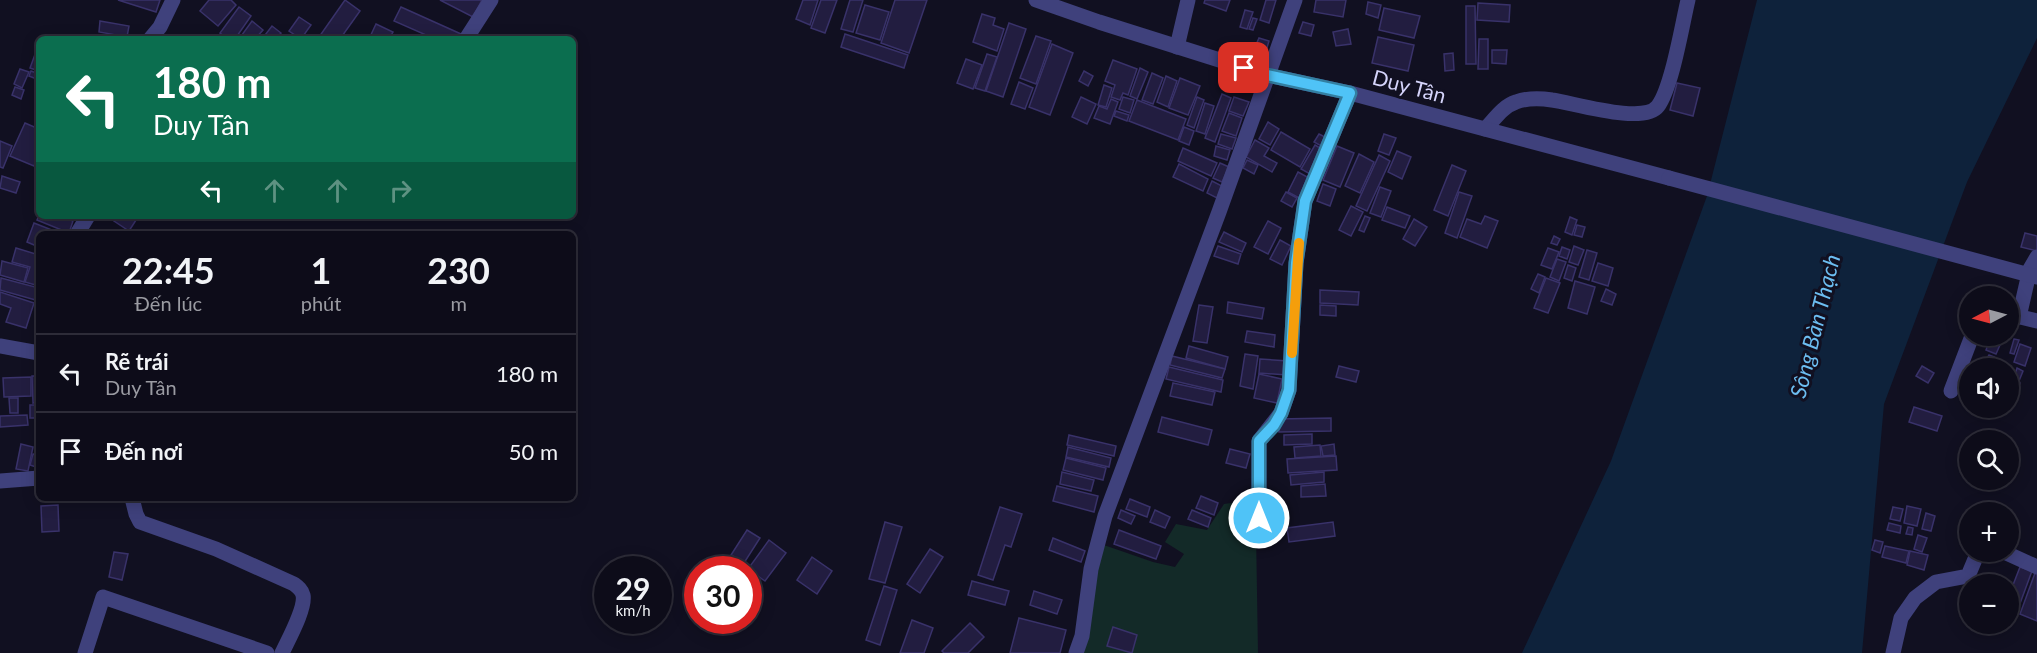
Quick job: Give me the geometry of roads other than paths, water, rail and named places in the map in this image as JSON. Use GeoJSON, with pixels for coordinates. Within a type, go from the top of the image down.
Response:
{"type":"FeatureCollection","features":[{"type":"Feature","properties":{"kind":"street"},"geometry":{"type":"LineString","coordinates":[[153,36],[173,0]]}},
{"type":"Feature","properties":{"kind":"street"},"geometry":{"type":"LineString","coordinates":[[468,36],[491,0]]}},
{"type":"Feature","properties":{"kind":"street","name":"Duy Tân"},"geometry":{"type":"LineString","coordinates":[[1036,0],[1267,75],[1350,93],[2037,277]]}},
{"type":"Feature","properties":{"kind":"street"},"geometry":{"type":"LineString","coordinates":[[1177,47],[1188,0]]}},
{"type":"Feature","properties":{"kind":"street"},"geometry":{"type":"LineString","coordinates":[[1076,653],[1082,636],[1090,569],[1105,516],[1219,212],[1295,0]]}},
{"type":"Feature","properties":{"kind":"street"},"geometry":{"type":"LineString","coordinates":[[1485,129],[1508,105],[1537,98],[1605,111],[1648,113],[1657,108],[1665,94],[1688,0]]}},
{"type":"Feature","properties":{"kind":"street"},"geometry":{"type":"LineString","coordinates":[[1259,518],[1259,441],[1274,425],[1289,390],[1296,263],[1305,201],[1350,93]]}},
{"type":"Feature","properties":{"kind":"street"},"geometry":{"type":"LineString","coordinates":[[2019,301],[2030,269],[2037,257]]}},
{"type":"Feature","properties":{"kind":"street"},"geometry":{"type":"LineString","coordinates":[[2019,316],[2037,321]]}},
{"type":"Feature","properties":{"kind":"street"},"geometry":{"type":"LineString","coordinates":[[0,346],[36,352]]}},
{"type":"Feature","properties":{"kind":"street"},"geometry":{"type":"LineString","coordinates":[[1951,391],[1968,346]]}},
{"type":"Feature","properties":{"kind":"street"},"geometry":{"type":"LineString","coordinates":[[0,481],[36,478]]}},
{"type":"Feature","properties":{"kind":"street"},"geometry":{"type":"LineString","coordinates":[[133,501],[140,522],[216,549],[301,590],[303,604],[282,653]]}},
{"type":"Feature","properties":{"kind":"street"},"geometry":{"type":"LineString","coordinates":[[2019,559],[2037,567]]}},
{"type":"Feature","properties":{"kind":"street"},"geometry":{"type":"LineString","coordinates":[[1893,653],[1901,618],[1915,598],[1936,582],[1968,576],[1974,562]]}},
{"type":"Feature","properties":{"kind":"street"},"geometry":{"type":"LineString","coordinates":[[85,653],[103,597],[267,653]]}},
{"type":"Feature","properties":{"kind":"water","name":"Sông Bàn Thạch"},"geometry":{"type":"Polygon","coordinates":[[[1757,0],[2037,0],[2037,38],[1967,182],[1884,404],[1862,653],[1522,653],[1611,461],[1707,196],[1757,0]]]}}]}
